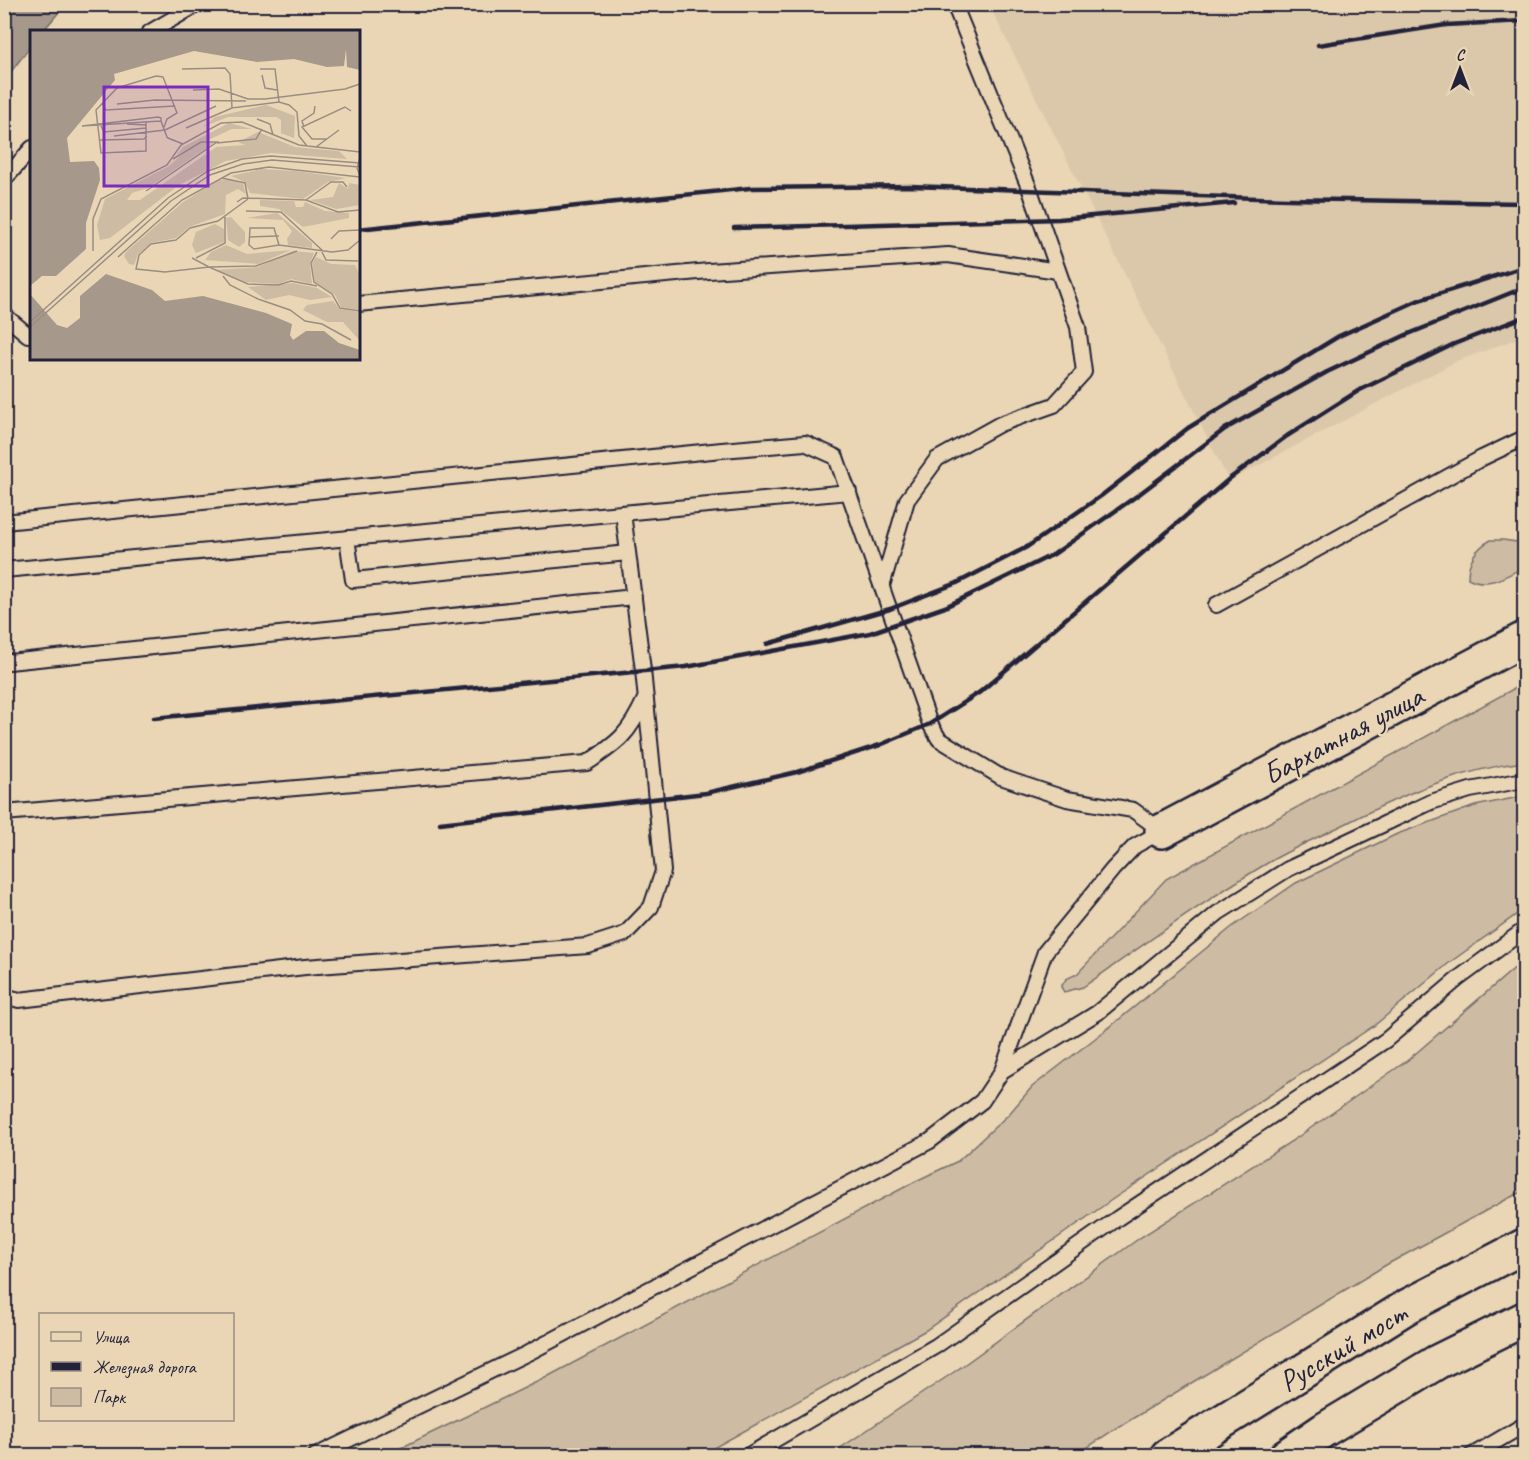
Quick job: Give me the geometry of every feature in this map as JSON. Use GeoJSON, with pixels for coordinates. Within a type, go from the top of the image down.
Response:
{"type":"FeatureCollection","features":[{"type":"Feature","properties":{"kind":"main road","name":"Бархатная улица"},"geometry":{"type":"LineString","coordinates":[[1162,831],[1524,639]]}},
{"type":"Feature","properties":{"kind":"main road","name":"Русский мост"},"geometry":{"type":"LineString","coordinates":[[1167,1455],[1408,1306],[1524,1246]]}},
{"type":"Feature","properties":{"kind":"main road","name":"Русский мост"},"geometry":{"type":"LineString","coordinates":[[1286,1455],[1437,1362],[1524,1319]]}},
{"type":"Feature","properties":{"kind":"lane"},"geometry":{"type":"LineString","coordinates":[[153,30],[198,4]]}},
{"type":"Feature","properties":{"kind":"lane"},"geometry":{"type":"LineString","coordinates":[[882,586],[907,500],[937,459],[1000,424],[1054,405],[1084,372],[1078,327],[1030,190],[954,4]]}},
{"type":"Feature","properties":{"kind":"lane"},"geometry":{"type":"LineString","coordinates":[[4,180],[30,150]]}},
{"type":"Feature","properties":{"kind":"lane"},"geometry":{"type":"LineString","coordinates":[[360,304],[709,271],[948,255],[1058,271]]}},
{"type":"Feature","properties":{"kind":"lane"},"geometry":{"type":"LineString","coordinates":[[4,315],[30,335]]}},
{"type":"Feature","properties":{"kind":"lane"},"geometry":{"type":"LineString","coordinates":[[1216,605],[1482,458],[1524,438]]}},
{"type":"Feature","properties":{"kind":"lane"},"geometry":{"type":"LineString","coordinates":[[4,522],[805,443],[836,458],[930,724],[939,739],[1001,777],[1067,799],[1133,810],[1162,831],[1135,846],[1127,854],[1045,952],[1002,1071],[982,1101],[930,1141],[528,1353],[315,1455]]}},
{"type":"Feature","properties":{"kind":"lane"},"geometry":{"type":"LineString","coordinates":[[4,570],[849,492]]}},
{"type":"Feature","properties":{"kind":"lane"},"geometry":{"type":"LineString","coordinates":[[4,996],[19,1000],[305,967],[588,946],[625,934],[651,907],[663,871],[646,698],[623,513]]}},
{"type":"Feature","properties":{"kind":"lane"},"geometry":{"type":"LineString","coordinates":[[347,538],[353,580],[628,553]]}},
{"type":"Feature","properties":{"kind":"lane"},"geometry":{"type":"LineString","coordinates":[[4,659],[9,662],[634,597]]}},
{"type":"Feature","properties":{"kind":"lane"},"geometry":{"type":"LineString","coordinates":[[4,813],[587,763],[613,746],[633,724],[646,698]]}},
{"type":"Feature","properties":{"kind":"lane"},"geometry":{"type":"LineString","coordinates":[[1002,1071],[1097,1013],[1218,913],[1288,869],[1431,802],[1470,790],[1524,780]]}},
{"type":"Feature","properties":{"kind":"lane"},"geometry":{"type":"LineString","coordinates":[[747,1455],[936,1346],[1118,1218],[1386,1040],[1460,978],[1524,930]]}},
{"type":"Feature","properties":{"kind":"lane"},"geometry":{"type":"LineString","coordinates":[[1471,1455],[1524,1425]]}},
{"type":"Feature","properties":{"kind":"shaded area"},"geometry":{"type":"Polygon","coordinates":[[[5,4],[65,5],[44,30],[30,30],[30,47],[5,79],[5,4]]]}},
{"type":"Feature","properties":{"kind":"shaded area"},"geometry":{"type":"Polygon","coordinates":[[[989,5],[1524,5],[1524,336],[1457,361],[1229,481],[989,5]]]}},
{"type":"Feature","properties":{"kind":"green space"},"geometry":{"type":"Polygon","coordinates":[[[1491,540],[1524,543],[1524,567],[1490,582],[1468,578],[1469,566],[1474,556],[1491,540]]]}},
{"type":"Feature","properties":{"kind":"green space"},"geometry":{"type":"Polygon","coordinates":[[[1524,683],[1524,762],[1500,765],[1432,785],[1388,803],[1293,849],[1202,904],[1083,987],[1064,992],[1061,987],[1066,979],[1077,974],[1166,879],[1524,683]]]}},
{"type":"Feature","properties":{"kind":"green space"},"geometry":{"type":"Polygon","coordinates":[[[1524,796],[1524,909],[1449,963],[1375,1025],[1113,1199],[926,1330],[701,1455],[386,1455],[543,1379],[958,1161],[1009,1114],[1032,1087],[1232,927],[1296,883],[1397,834],[1475,806],[1524,796]]]}},
{"type":"Feature","properties":{"kind":"green space"},"geometry":{"type":"Polygon","coordinates":[[[1524,960],[1524,1191],[1386,1265],[1076,1455],[830,1455],[954,1372],[1141,1237],[1295,1139],[1408,1060],[1524,960]]]}},
{"type":"Feature","properties":{"kind":"railway"},"geometry":{"type":"LineString","coordinates":[[1318,45],[1446,25],[1524,21]]}},
{"type":"Feature","properties":{"kind":"railway"},"geometry":{"type":"LineString","coordinates":[[360,229],[750,188],[910,186],[1288,199],[1524,203]]}},
{"type":"Feature","properties":{"kind":"railway"},"geometry":{"type":"LineString","coordinates":[[734,228],[1059,219],[1234,203]]}},
{"type":"Feature","properties":{"kind":"railway"},"geometry":{"type":"LineString","coordinates":[[767,644],[890,609],[957,583],[1027,547],[1101,496],[1188,428],[1339,336],[1419,300],[1524,267]]}},
{"type":"Feature","properties":{"kind":"railway"},"geometry":{"type":"LineString","coordinates":[[154,718],[686,667],[870,633],[945,607],[1054,554],[1138,495],[1225,429],[1327,372],[1406,335],[1513,292],[1524,290]]}},
{"type":"Feature","properties":{"kind":"railway"},"geometry":{"type":"LineString","coordinates":[[440,823],[706,793],[797,772],[880,745],[930,724],[980,692],[1229,479],[1287,436],[1358,391],[1454,344],[1524,317]]}}]}
